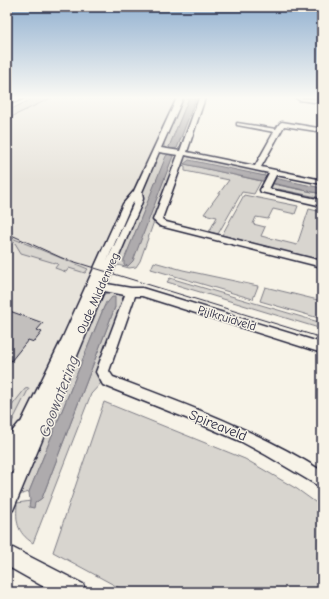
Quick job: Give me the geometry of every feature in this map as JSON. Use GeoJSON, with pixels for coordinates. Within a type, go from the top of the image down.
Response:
{"type":"FeatureCollection","features":[{"type":"Feature","properties":{"kind":"main road"},"geometry":{"type":"LineString","coordinates":[[7,452],[25,429]]}},
{"type":"Feature","properties":{"kind":"main road"},"geometry":{"type":"LineString","coordinates":[[7,555],[75,592]]}},
{"type":"Feature","properties":{"kind":"street","name":"Oude Middenweg"},"geometry":{"type":"LineString","coordinates":[[7,467],[136,207],[139,200],[138,192],[167,126]]}},
{"type":"Feature","properties":{"kind":"street"},"geometry":{"type":"LineString","coordinates":[[192,126],[157,220],[163,224],[322,264]]}},
{"type":"Feature","properties":{"kind":"street"},"geometry":{"type":"LineString","coordinates":[[259,126],[316,130]]}},
{"type":"Feature","properties":{"kind":"street"},"geometry":{"type":"LineString","coordinates":[[257,168],[280,128]]}},
{"type":"Feature","properties":{"kind":"street"},"geometry":{"type":"LineString","coordinates":[[156,150],[183,153],[257,168],[272,174],[322,182]]}},
{"type":"Feature","properties":{"kind":"street"},"geometry":{"type":"LineString","coordinates":[[272,174],[264,190],[322,203]]}},
{"type":"Feature","properties":{"kind":"street","name":"Oude Middenweg"},"geometry":{"type":"LineString","coordinates":[[7,504],[66,366],[97,286]]}},
{"type":"Feature","properties":{"kind":"street","name":"Pijlkruidveld"},"geometry":{"type":"LineString","coordinates":[[97,286],[131,292],[142,292],[322,348]]}},
{"type":"Feature","properties":{"kind":"street","name":"Spireaveld"},"geometry":{"type":"LineString","coordinates":[[131,292],[102,372],[108,381],[257,441],[297,462],[322,480]]}},
{"type":"Feature","properties":{"kind":"shaded area"},"geometry":{"type":"Polygon","coordinates":[[[7,126],[176,126],[30,476],[7,527],[7,126]]]}},
{"type":"Feature","properties":{"kind":"shaded area"},"geometry":{"type":"Polygon","coordinates":[[[171,126],[178,126],[169,147],[171,149],[177,148],[185,126],[189,126],[181,146],[182,147],[177,150],[164,148],[163,144],[171,126]]]}},
{"type":"Feature","properties":{"kind":"shaded area"},"geometry":{"type":"Polygon","coordinates":[[[178,126],[185,126],[177,148],[171,149],[169,147],[178,126]]]}},
{"type":"Feature","properties":{"kind":"shaded area"},"geometry":{"type":"Polygon","coordinates":[[[159,154],[175,154],[177,156],[140,261],[136,267],[129,268],[114,264],[141,192],[159,154]],[[171,155],[124,260],[125,265],[128,266],[173,156],[171,155]]]}},
{"type":"Feature","properties":{"kind":"shaded area"},"geometry":{"type":"Polygon","coordinates":[[[169,154],[173,156],[133,261],[128,266],[124,265],[124,260],[166,156],[169,154]]]}},
{"type":"Feature","properties":{"kind":"shaded area"},"geometry":{"type":"Polygon","coordinates":[[[184,156],[262,171],[265,174],[264,176],[186,164],[261,181],[254,194],[242,192],[218,234],[209,232],[217,217],[204,214],[229,180],[185,171],[185,166],[182,165],[184,156]]]}},
{"type":"Feature","properties":{"kind":"shaded area"},"geometry":{"type":"Polygon","coordinates":[[[189,160],[322,188],[322,194],[184,164],[189,160]]]}},
{"type":"Feature","properties":{"kind":"shaded area"},"geometry":{"type":"Polygon","coordinates":[[[273,184],[322,194],[322,198],[278,189],[277,191],[271,189],[273,184]]]}},
{"type":"Feature","properties":{"kind":"shaded area"},"geometry":{"type":"Polygon","coordinates":[[[244,195],[298,206],[295,214],[273,209],[268,219],[256,217],[253,224],[265,227],[261,236],[297,245],[309,209],[322,212],[322,261],[222,235],[244,195]]]}},
{"type":"Feature","properties":{"kind":"shaded area"},"geometry":{"type":"Polygon","coordinates":[[[7,236],[88,269],[85,273],[69,268],[66,272],[55,268],[58,264],[21,253],[15,243],[7,240],[7,236]]]}},
{"type":"Feature","properties":{"kind":"shaded area"},"geometry":{"type":"Polygon","coordinates":[[[154,262],[183,270],[258,286],[253,299],[151,269],[154,262]]]}},
{"type":"Feature","properties":{"kind":"shaded area"},"geometry":{"type":"Polygon","coordinates":[[[170,278],[322,323],[322,329],[167,282],[170,278]]]}},
{"type":"Feature","properties":{"kind":"shaded area"},"geometry":{"type":"Polygon","coordinates":[[[265,287],[322,301],[322,319],[260,301],[265,287]]]}},
{"type":"Feature","properties":{"kind":"shaded area"},"geometry":{"type":"Polygon","coordinates":[[[110,292],[121,294],[125,300],[97,376],[102,382],[91,394],[33,543],[23,535],[18,526],[17,503],[31,501],[35,503],[42,498],[115,307],[106,302],[29,492],[19,495],[78,349],[102,295],[110,292]]]}},
{"type":"Feature","properties":{"kind":"shaded area"},"geometry":{"type":"Polygon","coordinates":[[[112,297],[115,297],[115,307],[42,498],[35,503],[34,508],[29,507],[29,492],[104,307],[112,297]]]}},
{"type":"Feature","properties":{"kind":"shaded area"},"geometry":{"type":"Polygon","coordinates":[[[29,388],[7,432],[7,412],[25,389],[29,388]]]}},
{"type":"Feature","properties":{"kind":"shaded area"},"geometry":{"type":"Polygon","coordinates":[[[104,402],[245,459],[297,489],[322,507],[322,592],[127,592],[53,552],[104,402]]]}},
{"type":"Feature","properties":{"kind":"building"},"geometry":{"type":"Polygon","coordinates":[[[7,310],[43,323],[37,330],[42,332],[34,342],[28,340],[7,366],[7,310]]]}},
{"type":"Feature","properties":{"kind":"tram line"},"geometry":{"type":"LineString","coordinates":[[7,233],[62,258],[322,338]]}},
{"type":"Feature","properties":{"kind":"water label","name":"Goowatering"},"geometry":{"type":"Point","coordinates":[58,396]}}]}
